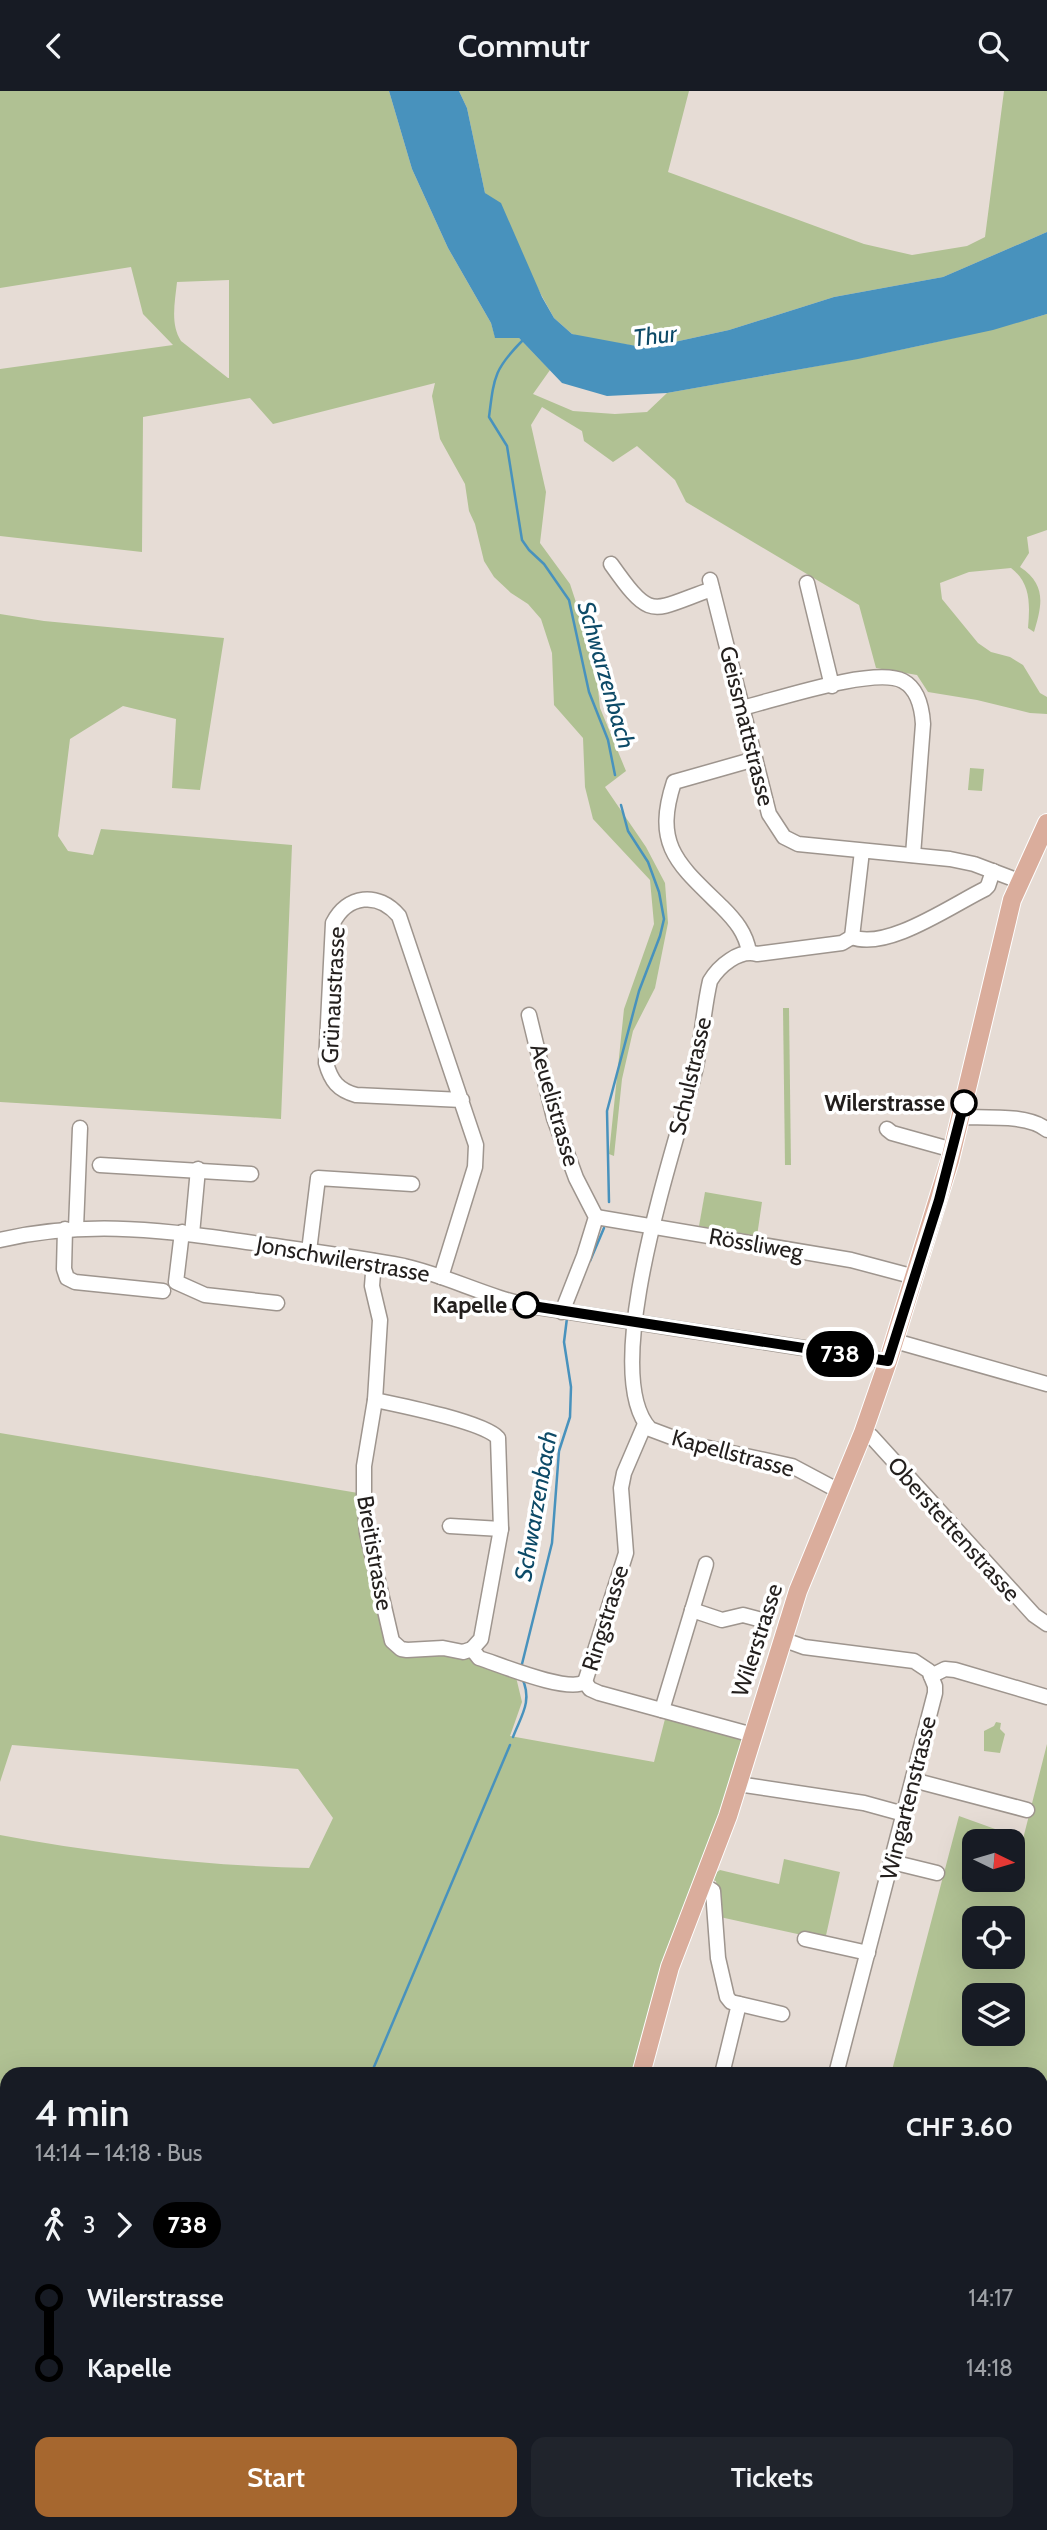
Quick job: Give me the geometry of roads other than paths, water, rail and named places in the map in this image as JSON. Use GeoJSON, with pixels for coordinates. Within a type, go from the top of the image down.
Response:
{"type":"FeatureCollection","features":[{"type":"Feature","properties":{"kind":"main road","name":"Wilerstrasse"},"geometry":{"type":"LineString","coordinates":[[643,2067],[667,1978],[738,1784],[798,1591],[863,1433],[895,1342],[953,1150],[1007,920],[1019,881],[1047,823]]}},
{"type":"Feature","properties":{"kind":"street","name":"Geissmattstrasse"},"geometry":{"type":"LineString","coordinates":[[611,564],[633,596],[651,608],[661,607],[711,584],[769,814],[784,837],[798,844],[950,859],[1019,881]]}},
{"type":"Feature","properties":{"kind":"street"},"geometry":{"type":"LineString","coordinates":[[807,583],[832,686]]}},
{"type":"Feature","properties":{"kind":"street"},"geometry":{"type":"LineString","coordinates":[[742,708],[866,677],[889,677],[903,681],[913,689],[923,724],[913,855]]}},
{"type":"Feature","properties":{"kind":"street"},"geometry":{"type":"LineString","coordinates":[[749,952],[747,941],[731,916],[677,860],[665,827],[668,799],[674,782],[755,759]]}},
{"type":"Feature","properties":{"kind":"street"},"geometry":{"type":"LineString","coordinates":[[852,937],[862,851]]}},
{"type":"Feature","properties":{"kind":"street","name":"Schulstrasse"},"geometry":{"type":"LineString","coordinates":[[635,1323],[652,1225],[695,1070],[710,981],[716,972],[727,962],[749,952],[757,954],[842,943],[852,937],[891,937],[985,889],[993,871]]}},
{"type":"Feature","properties":{"kind":"street","name":"Grünaustrasse"},"geometry":{"type":"LineString","coordinates":[[441,1277],[475,1167],[476,1145],[462,1100],[399,916],[379,901],[363,900],[348,904],[339,911],[333,923],[326,1063],[329,1076],[337,1087],[356,1095],[462,1100]]}},
{"type":"Feature","properties":{"kind":"street","name":"Aeuelistrasse"},"geometry":{"type":"LineString","coordinates":[[529,1015],[554,1118],[576,1178],[596,1217]]}},
{"type":"Feature","properties":{"kind":"street"},"geometry":{"type":"LineString","coordinates":[[961,1117],[1024,1120],[1034,1122],[1047,1130]]}},
{"type":"Feature","properties":{"kind":"street"},"geometry":{"type":"LineString","coordinates":[[80,1128],[64,1269],[66,1278],[75,1282],[163,1291]]}},
{"type":"Feature","properties":{"kind":"street"},"geometry":{"type":"LineString","coordinates":[[887,1129],[900,1136],[953,1150]]}},
{"type":"Feature","properties":{"kind":"street"},"geometry":{"type":"LineString","coordinates":[[100,1165],[251,1174]]}},
{"type":"Feature","properties":{"kind":"street"},"geometry":{"type":"LineString","coordinates":[[198,1169],[176,1282],[205,1296],[277,1303]]}},
{"type":"Feature","properties":{"kind":"street"},"geometry":{"type":"LineString","coordinates":[[310,1251],[318,1178],[412,1184]]}},
{"type":"Feature","properties":{"kind":"street"},"geometry":{"type":"LineString","coordinates":[[562,1312],[596,1217]]}},
{"type":"Feature","properties":{"kind":"street","name":"Rössliweg"},"geometry":{"type":"LineString","coordinates":[[596,1217],[851,1260],[915,1277]]}},
{"type":"Feature","properties":{"kind":"street","name":"Jonschwilerstrasse"},"geometry":{"type":"LineString","coordinates":[[0,1240],[70,1229],[141,1228],[187,1233],[423,1270],[489,1296],[562,1312],[888,1361]]}},
{"type":"Feature","properties":{"kind":"street","name":"Breitistrasse"},"geometry":{"type":"LineString","coordinates":[[374,1261],[372,1286],[380,1320],[375,1400],[364,1466],[364,1495],[367,1533],[390,1635],[396,1645],[407,1650],[443,1648],[463,1652],[472,1649],[480,1658],[521,1671],[570,1685],[581,1685],[585,1682]]}},
{"type":"Feature","properties":{"kind":"street","name":"Kapellstrasse"},"geometry":{"type":"LineString","coordinates":[[635,1323],[633,1386],[645,1424],[650,1429],[672,1439],[792,1466],[839,1491]]}},
{"type":"Feature","properties":{"kind":"street"},"geometry":{"type":"LineString","coordinates":[[895,1342],[1047,1384]]}},
{"type":"Feature","properties":{"kind":"street"},"geometry":{"type":"LineString","coordinates":[[375,1400],[480,1427],[495,1435],[499,1441],[501,1529],[481,1639],[472,1649]]}},
{"type":"Feature","properties":{"kind":"street","name":"Ringstrasse"},"geometry":{"type":"LineString","coordinates":[[645,1424],[621,1487],[626,1553],[585,1682],[590,1689],[599,1693],[753,1735]]}},
{"type":"Feature","properties":{"kind":"street","name":"Oberstettenstrasse"},"geometry":{"type":"LineString","coordinates":[[863,1433],[871,1436],[1034,1615],[1047,1624]]}},
{"type":"Feature","properties":{"kind":"street"},"geometry":{"type":"LineString","coordinates":[[450,1526],[501,1529]]}},
{"type":"Feature","properties":{"kind":"street"},"geometry":{"type":"LineString","coordinates":[[662,1710],[706,1564]]}},
{"type":"Feature","properties":{"kind":"street"},"geometry":{"type":"LineString","coordinates":[[692,1610],[724,1620],[743,1615],[762,1621]]}},
{"type":"Feature","properties":{"kind":"street"},"geometry":{"type":"LineString","coordinates":[[782,1639],[804,1647],[909,1660],[925,1667],[931,1676],[945,1669],[954,1670],[1047,1697]]}},
{"type":"Feature","properties":{"kind":"street","name":"Wingartenstrasse"},"geometry":{"type":"LineString","coordinates":[[838,2067],[935,1693],[931,1676]]}},
{"type":"Feature","properties":{"kind":"street"},"geometry":{"type":"LineString","coordinates":[[913,1780],[1027,1810]]}},
{"type":"Feature","properties":{"kind":"street"},"geometry":{"type":"LineString","coordinates":[[738,1784],[863,1803],[904,1814]]}},
{"type":"Feature","properties":{"kind":"street"},"geometry":{"type":"LineString","coordinates":[[892,1862],[937,1874]]}},
{"type":"Feature","properties":{"kind":"street"},"geometry":{"type":"LineString","coordinates":[[702,1884],[713,1891],[717,1919],[716,1945],[733,2001],[723,2067]]}},
{"type":"Feature","properties":{"kind":"street"},"geometry":{"type":"LineString","coordinates":[[805,1939],[868,1953]]}},
{"type":"Feature","properties":{"kind":"street"},"geometry":{"type":"LineString","coordinates":[[733,2001],[782,2014]]}},
{"type":"Feature","properties":{"kind":"water"},"geometry":{"type":"Polygon","coordinates":[[[389,91],[459,91],[467,108],[485,193],[501,203],[542,297],[554,318],[572,334],[647,348],[729,330],[834,297],[943,277],[1047,232],[1047,314],[993,330],[858,359],[667,393],[607,396],[562,383],[519,338],[495,338],[491,323],[448,248],[412,169],[389,91]]]}},
{"type":"Feature","properties":{"kind":"waterway","name":"Schwarzenbach"},"geometry":{"type":"LineString","coordinates":[[523,340],[497,374],[489,417],[507,446],[522,540],[544,564],[569,600],[589,692],[608,740],[615,775]]}},
{"type":"Feature","properties":{"kind":"waterway","name":"Schwarzenbach"},"geometry":{"type":"LineString","coordinates":[[609,1202],[607,1111],[639,991],[664,919],[659,892],[648,862],[628,831],[621,805]]}},
{"type":"Feature","properties":{"kind":"waterway","name":"Schwarzenbach"},"geometry":{"type":"LineString","coordinates":[[590,1261],[604,1228]]}},
{"type":"Feature","properties":{"kind":"waterway","name":"Schwarzenbach"},"geometry":{"type":"LineString","coordinates":[[521,1668],[552,1543],[559,1451],[570,1417],[571,1387],[564,1342],[567,1318]]}},
{"type":"Feature","properties":{"kind":"waterway","name":"Schwarzenbach"},"geometry":{"type":"LineString","coordinates":[[513,1737],[526,1701],[522,1678]]}},
{"type":"Feature","properties":{"kind":"waterway","name":"Schwarzenbach"},"geometry":{"type":"LineString","coordinates":[[374,2067],[510,1745]]}},
{"type":"Feature","properties":{"kind":"place","name":"Wilerstrasse"},"geometry":{"type":"Point","coordinates":[964,1103]}},
{"type":"Feature","properties":{"kind":"place","name":"Kapelle"},"geometry":{"type":"Point","coordinates":[526,1305]}},
{"type":"Feature","properties":{"kind":"water label","name":"Thur"},"geometry":{"type":"Point","coordinates":[655,336]}}]}
